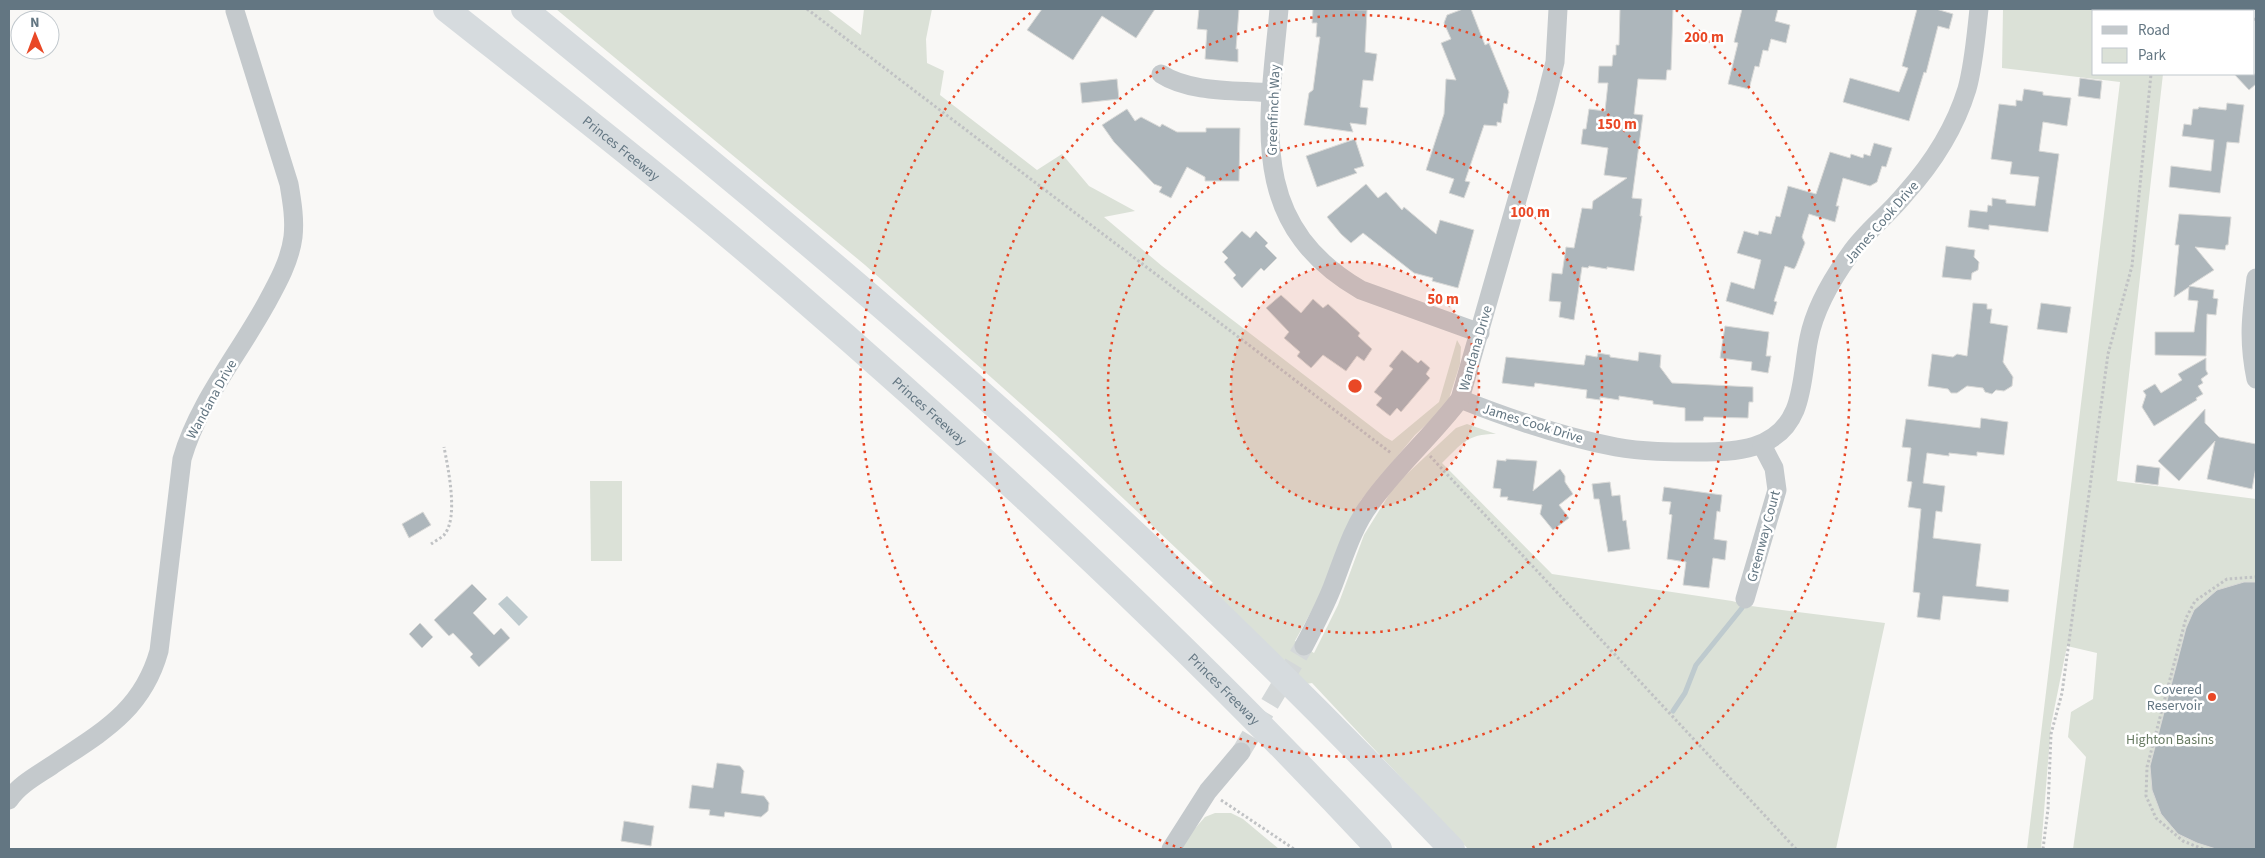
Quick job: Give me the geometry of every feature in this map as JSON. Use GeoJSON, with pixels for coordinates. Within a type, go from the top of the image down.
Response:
{"type":"FeatureCollection","features":[{"type":"Feature","properties":{"kind":"highway","name":"Princes Freeway"},"geometry":{"type":"LineString","coordinates":[[446,9],[555,95],[788,287],[1023,496],[1180,642],[1379,849]]}},
{"type":"Feature","properties":{"kind":"highway"},"geometry":{"type":"LineString","coordinates":[[524,9],[782,220],[993,403],[1115,515],[1229,624],[1356,749],[1452,849]]}},
{"type":"Feature","properties":{"kind":"street","name":"Greenfinch Way"},"geometry":{"type":"LineString","coordinates":[[1279,9],[1271,93],[1270,155],[1274,178],[1289,220],[1314,253],[1338,275],[1361,290],[1480,333]]}},
{"type":"Feature","properties":{"kind":"street","name":"Wandana Drive"},"geometry":{"type":"LineString","coordinates":[[1304,646],[1331,590],[1350,541],[1368,505],[1419,445],[1442,423],[1460,399],[1545,102],[1555,62],[1558,9]]}},
{"type":"Feature","properties":{"kind":"street","name":"James Cook Drive"},"geometry":{"type":"LineString","coordinates":[[1460,399],[1516,419],[1617,447],[1644,451],[1742,451],[1762,445],[1775,438],[1784,428],[1795,410],[1809,336],[1829,286],[1851,252],[1925,170],[1953,123],[1967,88],[1979,9]]}},
{"type":"Feature","properties":{"kind":"street","name":"Wandana Drive"},"geometry":{"type":"LineString","coordinates":[[9,800],[29,781],[113,723],[131,707],[154,670],[159,651],[182,459],[187,441],[280,279],[287,260],[292,239],[294,213],[289,184],[235,11]]}},
{"type":"Feature","properties":{"kind":"street"},"geometry":{"type":"LineString","coordinates":[[1161,74],[1172,81],[1187,86],[1271,93]]}},
{"type":"Feature","properties":{"kind":"street"},"geometry":{"type":"LineString","coordinates":[[2256,278],[2250,332],[2251,354],[2256,379]]}},
{"type":"Feature","properties":{"kind":"street","name":"Greenway Court"},"geometry":{"type":"LineString","coordinates":[[1745,599],[1777,490],[1774,468],[1762,445]]}},
{"type":"Feature","properties":{"kind":"street"},"geometry":{"type":"LineString","coordinates":[[1171,849],[1208,791],[1241,752]]}},
{"type":"Feature","properties":{"kind":"path"},"geometry":{"type":"LineString","coordinates":[[807,9],[1404,462]]}},
{"type":"Feature","properties":{"kind":"path"},"geometry":{"type":"LineString","coordinates":[[2043,849],[2048,809],[2051,734],[2062,693],[2108,354],[2132,266],[2152,75]]}},
{"type":"Feature","properties":{"kind":"path"},"geometry":{"type":"LineString","coordinates":[[1419,445],[1796,849]]}},
{"type":"Feature","properties":{"kind":"path"},"geometry":{"type":"LineString","coordinates":[[431,544],[445,534],[452,514],[444,447]]}},
{"type":"Feature","properties":{"kind":"path"},"geometry":{"type":"LineString","coordinates":[[2203,849],[2183,841],[2156,818],[2146,796],[2147,767],[2186,618],[2195,601],[2227,579],[2256,577]]}},
{"type":"Feature","properties":{"kind":"path"},"geometry":{"type":"LineString","coordinates":[[1208,791],[1294,849]]}},
{"type":"Feature","properties":{"kind":"green space"},"geometry":{"type":"Polygon","coordinates":[[[556,9],[827,9],[861,35],[864,9],[932,9],[926,39],[927,63],[944,71],[940,95],[1037,170],[1062,154],[1089,186],[1135,211],[1104,217],[1162,266],[1385,437],[1392,441],[1439,402],[1457,340],[1461,347],[1460,364],[1447,405],[1415,435],[1361,500],[1345,530],[1322,592],[1295,641],[1314,653],[1338,605],[1364,535],[1395,485],[1456,428],[1467,424],[1496,434],[1486,434],[1465,441],[1442,463],[1552,574],[1732,601],[1751,606],[1885,623],[1836,849],[1468,849],[1312,683],[1306,684],[1207,586],[1213,583],[1056,435],[865,265],[556,9]]]}},
{"type":"Feature","properties":{"kind":"green space","name":"Highton Basins"},"geometry":{"type":"Polygon","coordinates":[[[2003,9],[2172,9],[2092,10],[2092,75],[2163,75],[2117,481],[2256,499],[2256,849],[2073,849],[2086,757],[2068,737],[2071,712],[2093,699],[2097,653],[2067,646],[2051,725],[2041,849],[2027,849],[2120,82],[2002,68],[2003,9]]]}},
{"type":"Feature","properties":{"kind":"green space"},"geometry":{"type":"Polygon","coordinates":[[[590,481],[622,481],[622,561],[591,561],[590,481]]]}},
{"type":"Feature","properties":{"kind":"green space"},"geometry":{"type":"Polygon","coordinates":[[[1215,813],[1231,813],[1243,819],[1279,849],[1177,849],[1205,817],[1215,813]]]}},
{"type":"Feature","properties":{"kind":"shaded area"},"geometry":{"type":"Polygon","coordinates":[[[507,596],[528,617],[519,626],[498,604],[507,596]]]}},
{"type":"Feature","properties":{"kind":"building"},"geometry":{"type":"Polygon","coordinates":[[[1042,9],[1155,9],[1136,38],[1102,16],[1073,60],[1027,30],[1042,9]]]}},
{"type":"Feature","properties":{"kind":"building"},"geometry":{"type":"Polygon","coordinates":[[[1199,9],[1239,9],[1236,49],[1238,49],[1238,62],[1205,59],[1207,30],[1197,29],[1199,9]]]}},
{"type":"Feature","properties":{"kind":"building"},"geometry":{"type":"Polygon","coordinates":[[[1313,9],[1367,10],[1365,52],[1377,54],[1373,81],[1363,80],[1360,107],[1368,108],[1366,125],[1350,123],[1353,132],[1304,125],[1309,93],[1313,90],[1320,37],[1316,37],[1317,23],[1312,23],[1313,9]]]}},
{"type":"Feature","properties":{"kind":"building"},"geometry":{"type":"Polygon","coordinates":[[[1463,9],[1471,9],[1485,45],[1489,43],[1509,92],[1507,104],[1504,103],[1501,123],[1497,122],[1497,126],[1484,125],[1465,181],[1470,182],[1464,198],[1449,193],[1454,179],[1426,170],[1444,114],[1446,79],[1456,80],[1441,43],[1451,39],[1444,23],[1447,15],[1463,9]]]}},
{"type":"Feature","properties":{"kind":"building"},"geometry":{"type":"Polygon","coordinates":[[[1620,9],[1673,9],[1671,70],[1667,70],[1666,80],[1638,79],[1634,114],[1643,115],[1632,198],[1642,199],[1640,216],[1642,216],[1634,271],[1607,267],[1607,269],[1589,266],[1588,268],[1582,267],[1574,320],[1559,317],[1561,302],[1549,301],[1552,273],[1562,274],[1566,247],[1574,248],[1582,208],[1592,209],[1593,201],[1627,178],[1604,175],[1608,148],[1581,144],[1583,129],[1586,129],[1589,109],[1605,111],[1608,83],[1598,83],[1599,66],[1612,66],[1613,55],[1616,55],[1616,45],[1619,45],[1620,9]]]}},
{"type":"Feature","properties":{"kind":"building"},"geometry":{"type":"Polygon","coordinates":[[[1742,9],[1778,9],[1775,21],[1790,25],[1786,43],[1771,39],[1768,51],[1763,50],[1759,67],[1755,66],[1749,89],[1728,84],[1738,43],[1734,42],[1742,9]]]}},
{"type":"Feature","properties":{"kind":"building"},"geometry":{"type":"Polygon","coordinates":[[[1917,9],[1936,9],[1953,14],[1949,29],[1938,26],[1926,73],[1924,72],[1909,121],[1843,102],[1850,78],[1899,92],[1908,68],[1902,66],[1917,9]]]}},
{"type":"Feature","properties":{"kind":"building"},"geometry":{"type":"Polygon","coordinates":[[[2256,74],[2256,84],[2249,90],[2235,75],[2256,74]]]}},
{"type":"Feature","properties":{"kind":"building"},"geometry":{"type":"Polygon","coordinates":[[[2080,78],[2102,81],[2100,99],[2078,96],[2080,78]]]}},
{"type":"Feature","properties":{"kind":"building"},"geometry":{"type":"Polygon","coordinates":[[[1117,79],[1119,99],[1082,103],[1080,83],[1117,79]]]}},
{"type":"Feature","properties":{"kind":"building"},"geometry":{"type":"Polygon","coordinates":[[[2024,89],[2043,92],[2043,95],[2071,98],[2067,126],[2043,122],[2039,151],[2059,154],[2048,232],[1989,225],[1989,230],[1968,227],[1970,210],[1987,212],[1988,205],[1992,206],[1992,198],[2006,200],[2006,203],[2035,206],[2039,177],[2010,174],[2012,162],[1991,159],[1999,104],[2016,106],[2016,100],[2022,101],[2024,89]]]}},
{"type":"Feature","properties":{"kind":"building"},"geometry":{"type":"Polygon","coordinates":[[[2227,103],[2244,105],[2239,143],[2227,142],[2220,193],[2169,187],[2171,166],[2211,171],[2214,140],[2182,136],[2184,124],[2191,125],[2193,109],[2198,109],[2199,107],[2226,110],[2227,103]]]}},
{"type":"Feature","properties":{"kind":"building"},"geometry":{"type":"Polygon","coordinates":[[[1127,109],[1135,121],[1141,117],[1160,127],[1162,124],[1177,132],[1206,132],[1206,128],[1240,128],[1239,181],[1205,181],[1205,177],[1187,167],[1171,198],[1159,192],[1162,187],[1154,184],[1114,142],[1102,125],[1127,109]]]}},
{"type":"Feature","properties":{"kind":"building"},"geometry":{"type":"Polygon","coordinates":[[[1355,139],[1364,166],[1354,169],[1357,173],[1317,187],[1306,156],[1355,139]]]}},
{"type":"Feature","properties":{"kind":"building"},"geometry":{"type":"Polygon","coordinates":[[[1874,143],[1892,148],[1886,167],[1882,166],[1877,182],[1870,186],[1843,178],[1836,206],[1839,206],[1835,222],[1809,214],[1802,237],[1805,243],[1794,269],[1785,266],[1774,301],[1777,302],[1773,315],[1726,301],[1731,282],[1754,289],[1761,260],[1737,253],[1744,231],[1758,235],[1759,231],[1771,234],[1776,216],[1780,217],[1788,186],[1816,194],[1830,152],[1850,158],[1851,154],[1863,158],[1864,154],[1870,156],[1874,143]]]}},
{"type":"Feature","properties":{"kind":"building"},"geometry":{"type":"Polygon","coordinates":[[[1366,184],[1378,198],[1386,192],[1402,210],[1404,207],[1436,234],[1440,220],[1474,230],[1458,288],[1432,281],[1433,278],[1414,273],[1363,233],[1351,243],[1341,234],[1327,217],[1366,184]]]}},
{"type":"Feature","properties":{"kind":"building"},"geometry":{"type":"Polygon","coordinates":[[[2179,214],[2231,217],[2228,245],[2226,245],[2225,250],[2195,247],[2214,270],[2189,286],[2214,290],[2213,298],[2218,299],[2216,315],[2207,314],[2206,356],[2155,355],[2155,332],[2194,332],[2198,301],[2188,300],[2189,287],[2174,297],[2179,245],[2175,245],[2179,214]]]}},
{"type":"Feature","properties":{"kind":"building"},"geometry":{"type":"Polygon","coordinates":[[[1242,231],[1250,238],[1256,231],[1268,243],[1265,246],[1277,258],[1264,271],[1261,268],[1242,288],[1233,278],[1236,275],[1224,262],[1228,258],[1222,252],[1242,231]]]}},
{"type":"Feature","properties":{"kind":"building"},"geometry":{"type":"Polygon","coordinates":[[[1946,246],[1975,250],[1974,257],[1979,262],[1978,270],[1972,273],[1971,280],[1942,277],[1946,246]]]}},
{"type":"Feature","properties":{"kind":"building"},"geometry":{"type":"Polygon","coordinates":[[[1281,295],[1301,313],[1313,299],[1323,308],[1328,304],[1360,333],[1358,336],[1372,349],[1364,361],[1357,356],[1346,371],[1323,355],[1311,368],[1297,356],[1300,352],[1284,338],[1289,332],[1266,308],[1281,295]]]}},
{"type":"Feature","properties":{"kind":"building"},"geometry":{"type":"Polygon","coordinates":[[[1973,303],[1987,304],[1987,309],[1992,309],[1990,323],[2008,326],[2003,362],[2013,377],[2012,386],[2004,391],[1996,390],[1992,394],[1985,392],[1983,388],[1967,386],[1957,393],[1951,393],[1948,389],[1928,386],[1932,354],[1953,357],[1957,354],[1967,356],[1973,303]]]}},
{"type":"Feature","properties":{"kind":"building"},"geometry":{"type":"Polygon","coordinates":[[[2041,303],[2071,307],[2067,333],[2037,329],[2041,303]]]}},
{"type":"Feature","properties":{"kind":"building"},"geometry":{"type":"Polygon","coordinates":[[[1725,326],[1769,332],[1766,356],[1771,356],[1768,373],[1751,370],[1752,362],[1720,358],[1725,326]]]}},
{"type":"Feature","properties":{"kind":"building"},"geometry":{"type":"Polygon","coordinates":[[[1402,350],[1418,363],[1421,360],[1430,368],[1426,374],[1430,378],[1401,412],[1397,408],[1390,416],[1376,405],[1382,398],[1374,392],[1393,369],[1389,366],[1402,350]]]}},
{"type":"Feature","properties":{"kind":"building"},"geometry":{"type":"Polygon","coordinates":[[[1639,352],[1661,355],[1660,367],[1672,383],[1753,387],[1753,402],[1749,402],[1748,418],[1704,417],[1703,421],[1685,421],[1685,408],[1653,404],[1653,401],[1619,396],[1619,400],[1600,397],[1600,400],[1586,398],[1587,390],[1535,383],[1534,387],[1502,383],[1506,357],[1584,365],[1586,355],[1597,357],[1598,353],[1610,355],[1610,357],[1638,361],[1639,352]]]}},
{"type":"Feature","properties":{"kind":"building"},"geometry":{"type":"Polygon","coordinates":[[[2206,358],[2208,374],[2201,379],[2203,383],[2198,386],[2203,394],[2196,398],[2197,400],[2154,426],[2142,407],[2146,395],[2143,391],[2155,384],[2161,393],[2182,380],[2178,374],[2206,358]]]}},
{"type":"Feature","properties":{"kind":"building"},"geometry":{"type":"Polygon","coordinates":[[[2205,409],[2205,423],[2219,437],[2256,444],[2256,467],[2252,489],[2207,479],[2215,441],[2179,481],[2158,461],[2205,409]]]}},
{"type":"Feature","properties":{"kind":"building"},"geometry":{"type":"Polygon","coordinates":[[[1981,418],[2008,422],[2004,455],[1977,452],[1977,456],[1949,453],[1949,456],[1927,453],[1923,483],[1945,486],[1942,512],[1936,511],[1933,538],[1981,544],[1976,586],[2009,590],[2008,602],[1943,596],[1940,620],[1917,617],[1920,593],[1913,592],[1921,509],[1908,507],[1912,482],[1907,481],[1911,448],[1902,447],[1906,419],[1980,428],[1981,418]]]}},
{"type":"Feature","properties":{"kind":"building"},"geometry":{"type":"Polygon","coordinates":[[[1506,459],[1537,461],[1533,491],[1560,469],[1565,476],[1565,482],[1573,494],[1559,505],[1569,518],[1553,530],[1540,514],[1542,505],[1507,500],[1508,497],[1500,497],[1501,489],[1493,488],[1497,460],[1506,461],[1506,459]]]}},
{"type":"Feature","properties":{"kind":"building"},"geometry":{"type":"Polygon","coordinates":[[[2137,465],[2160,468],[2158,485],[2135,482],[2137,465]]]}},
{"type":"Feature","properties":{"kind":"building"},"geometry":{"type":"Polygon","coordinates":[[[1610,482],[1612,496],[1620,495],[1623,521],[1626,520],[1630,549],[1608,552],[1599,499],[1594,499],[1592,484],[1610,482]]]}},
{"type":"Feature","properties":{"kind":"building"},"geometry":{"type":"Polygon","coordinates":[[[1664,487],[1722,495],[1720,512],[1717,511],[1714,539],[1727,541],[1725,560],[1713,558],[1709,588],[1683,585],[1686,562],[1667,559],[1672,515],[1669,514],[1671,502],[1662,501],[1664,487]]]}},
{"type":"Feature","properties":{"kind":"building"},"geometry":{"type":"Polygon","coordinates":[[[423,512],[431,525],[409,538],[402,524],[423,512]]]}},
{"type":"Feature","properties":{"kind":"building","name":"Covered Reservoir"},"geometry":{"type":"Polygon","coordinates":[[[2244,582],[2256,582],[2256,849],[2216,849],[2178,834],[2161,814],[2152,790],[2150,766],[2186,628],[2194,610],[2217,590],[2244,582]]]}},
{"type":"Feature","properties":{"kind":"building"},"geometry":{"type":"Polygon","coordinates":[[[472,584],[487,599],[473,613],[494,635],[501,628],[510,638],[479,667],[470,657],[473,654],[453,633],[449,636],[434,620],[472,584]]]}},
{"type":"Feature","properties":{"kind":"building"},"geometry":{"type":"Polygon","coordinates":[[[420,623],[433,637],[422,648],[409,634],[420,623]]]}},
{"type":"Feature","properties":{"kind":"building"},"geometry":{"type":"Polygon","coordinates":[[[717,763],[740,766],[744,771],[741,793],[764,796],[769,803],[768,811],[761,817],[725,812],[724,817],[709,815],[710,810],[689,808],[692,785],[713,788],[717,763]]]}},
{"type":"Feature","properties":{"kind":"building"},"geometry":{"type":"Polygon","coordinates":[[[624,821],[654,826],[651,846],[621,841],[624,821]]]}},
{"type":"Feature","properties":{"kind":"waterway"},"geometry":{"type":"LineString","coordinates":[[1673,711],[1685,693],[1696,665],[1742,608]]}},
{"type":"Feature","properties":{"kind":"tunnel"},"geometry":{"type":"LineString","coordinates":[[1241,752],[1304,646]]}},
{"type":"Feature","properties":{"kind":"place","name":"Covered Reservoir"},"geometry":{"type":"Point","coordinates":[2212,697]}}]}
